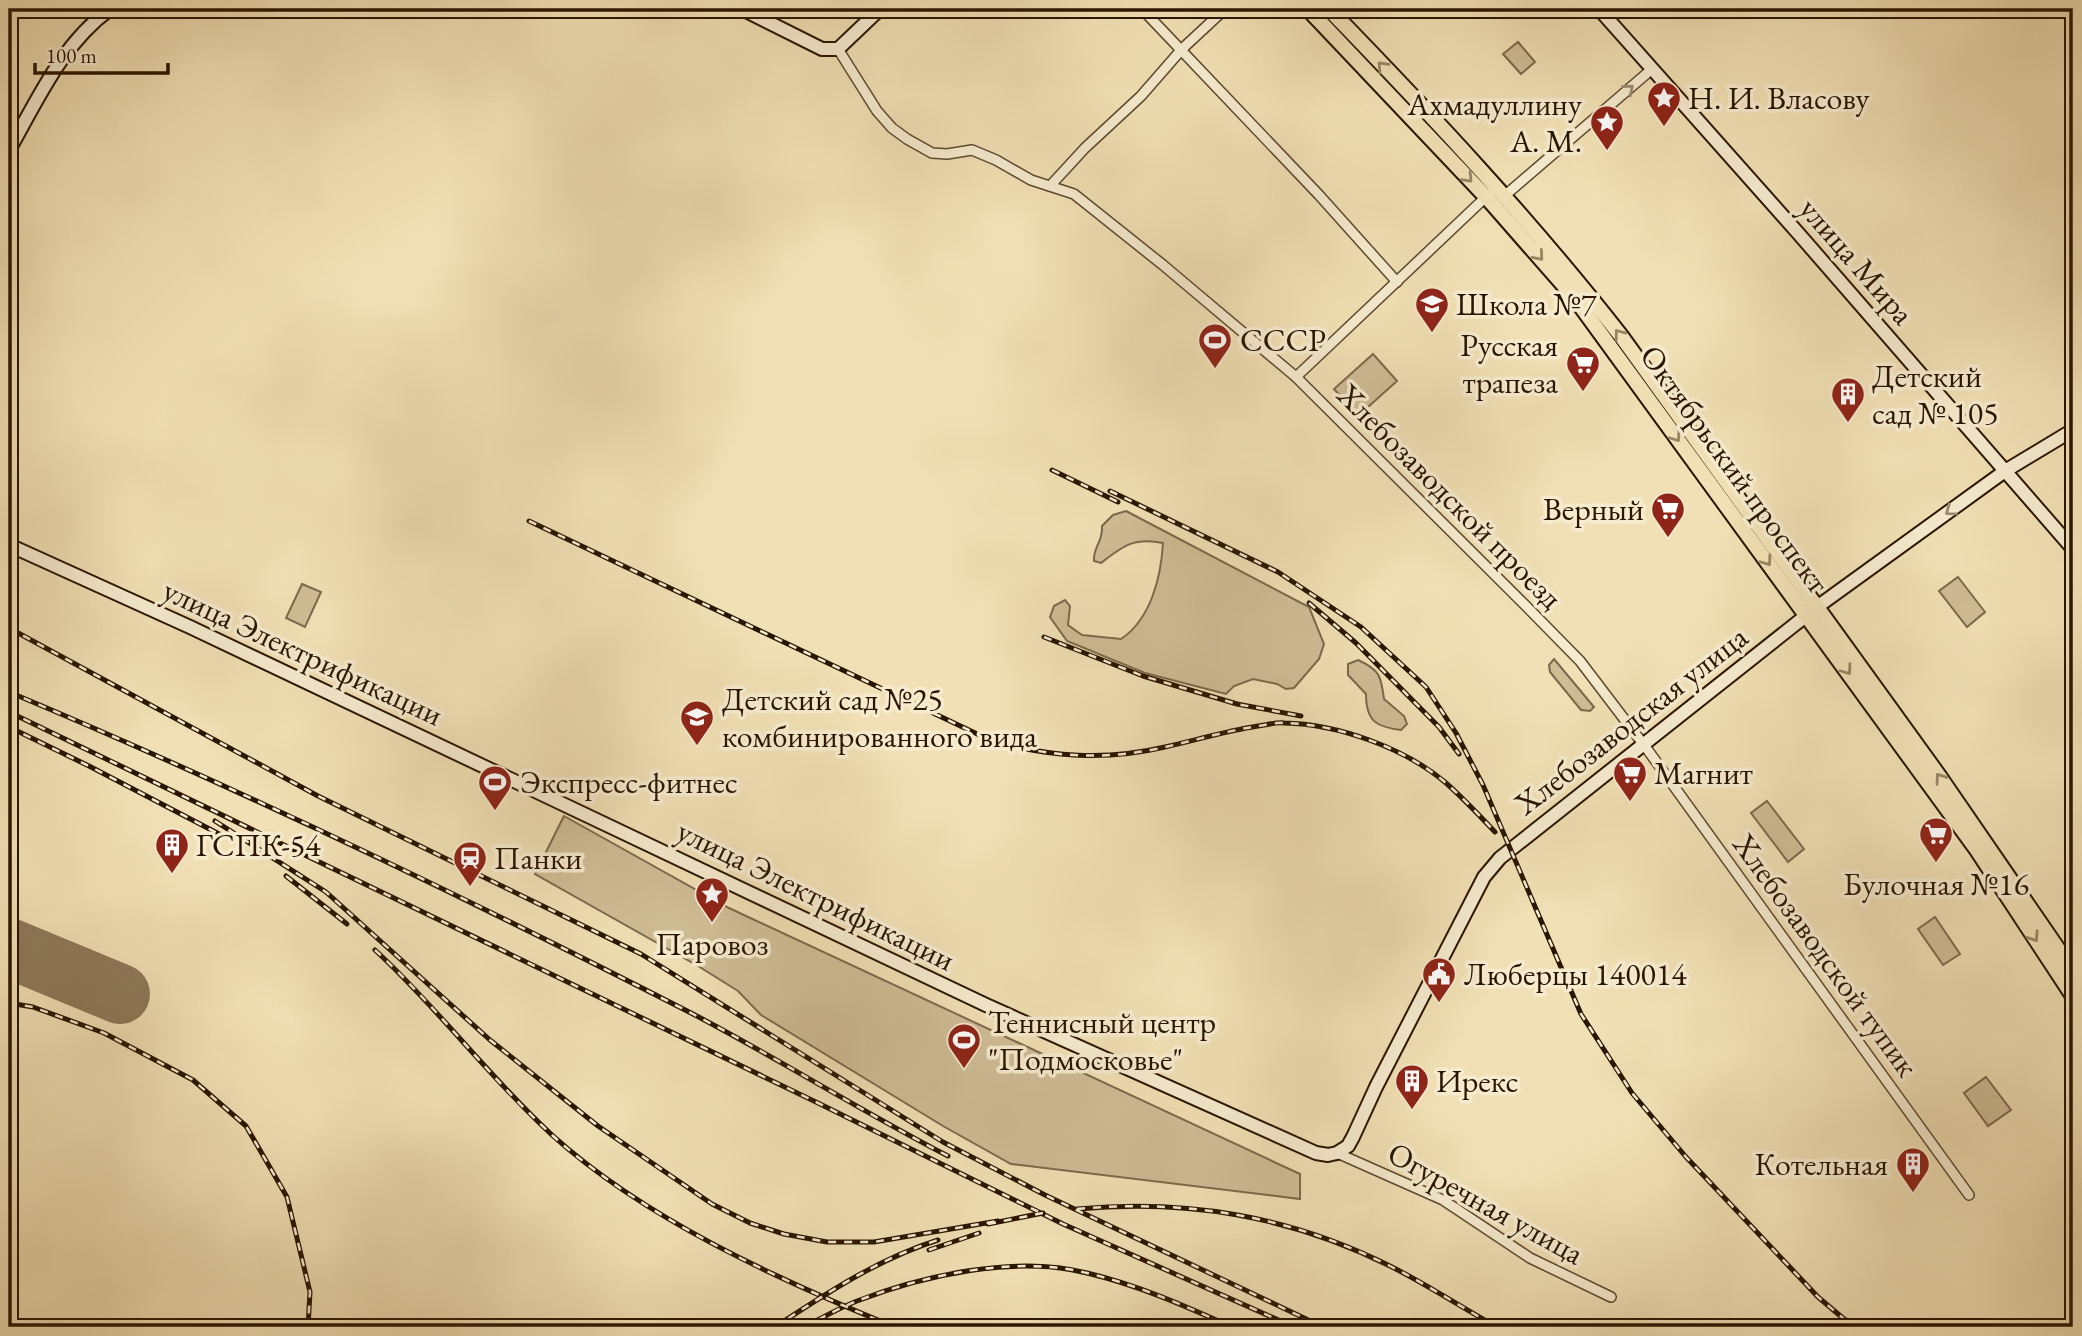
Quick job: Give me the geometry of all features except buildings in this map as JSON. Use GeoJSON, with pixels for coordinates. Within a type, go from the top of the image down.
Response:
{"type":"FeatureCollection","features":[{"type":"Feature","properties":{"kind":"main road"},"geometry":{"type":"LineString","coordinates":[[9,150],[63,55],[78,37],[110,9]]}},
{"type":"Feature","properties":{"kind":"main road"},"geometry":{"type":"LineString","coordinates":[[742,9],[822,49],[838,50],[880,9]]}},
{"type":"Feature","properties":{"kind":"main road","name":"Октябрьский проспект"},"geometry":{"type":"LineString","coordinates":[[1308,9],[1494,197]]}},
{"type":"Feature","properties":{"kind":"main road","name":"Октябрьский проспект"},"geometry":{"type":"LineString","coordinates":[[1329,9],[1494,197],[1574,297],[1945,785],[2073,971]]}},
{"type":"Feature","properties":{"kind":"main road","name":"улица Мира"},"geometry":{"type":"LineString","coordinates":[[1599,9],[2073,550]]}},
{"type":"Feature","properties":{"kind":"main road","name":"Хлебозаводская улица"},"geometry":{"type":"LineString","coordinates":[[1337,1153],[1348,1146],[1353,1137],[1484,877],[1510,849],[1812,611],[2005,471],[2073,430]]}},
{"type":"Feature","properties":{"kind":"main road","name":"улица Электрификации"},"geometry":{"type":"LineString","coordinates":[[9,545],[214,638],[986,1005],[1316,1153],[1337,1153]]}},
{"type":"Feature","properties":{"kind":"main road","name":"Октябрьский проспект"},"geometry":{"type":"LineString","coordinates":[[1812,611],[1977,850],[2073,996]]}},
{"type":"Feature","properties":{"kind":"street"},"geometry":{"type":"LineString","coordinates":[[1142,9],[1319,195],[1397,282]]}},
{"type":"Feature","properties":{"kind":"street"},"geometry":{"type":"LineString","coordinates":[[1050,186],[1085,148],[1141,96],[1182,49],[1225,9]]}},
{"type":"Feature","properties":{"kind":"street","name":"Хлебозаводской проезд"},"geometry":{"type":"LineString","coordinates":[[838,50],[877,111],[892,128],[907,139],[932,153],[947,154],[972,150],[1031,180],[1074,194],[1296,377],[1580,661],[1643,744]]}},
{"type":"Feature","properties":{"kind":"street"},"geometry":{"type":"LineString","coordinates":[[1296,377],[1397,282],[1494,197],[1652,69]]}},
{"type":"Feature","properties":{"kind":"street","name":"Хлебозаводской тупик"},"geometry":{"type":"LineString","coordinates":[[1643,744],[1969,1195]]}},
{"type":"Feature","properties":{"kind":"street","name":"Огуречная улица"},"geometry":{"type":"LineString","coordinates":[[1337,1153],[1443,1200],[1530,1258],[1611,1297]]}},
{"type":"Feature","properties":{"kind":"shaded area"},"geometry":{"type":"Polygon","coordinates":[[[1518,42],[1535,62],[1521,74],[1503,54],[1518,42]]]}},
{"type":"Feature","properties":{"kind":"shaded area"},"geometry":{"type":"Polygon","coordinates":[[[1373,354],[1397,381],[1358,416],[1334,389],[1373,354]]]}},
{"type":"Feature","properties":{"kind":"shaded area"},"geometry":{"type":"Polygon","coordinates":[[[1126,511],[1309,607],[1324,644],[1319,659],[1294,688],[1286,689],[1277,684],[1253,679],[1234,686],[1226,694],[1145,673],[1067,641],[1050,617],[1054,606],[1065,600],[1070,606],[1068,625],[1082,635],[1121,639],[1131,631],[1147,609],[1157,583],[1163,543],[1136,542],[1101,563],[1094,561],[1102,526],[1113,515],[1126,511]]]}},
{"type":"Feature","properties":{"kind":"shaded area"},"geometry":{"type":"Polygon","coordinates":[[[1958,577],[1985,612],[1967,627],[1939,591],[1958,577]]]}},
{"type":"Feature","properties":{"kind":"shaded area"},"geometry":{"type":"Polygon","coordinates":[[[302,584],[321,592],[305,627],[286,618],[302,584]]]}},
{"type":"Feature","properties":{"kind":"shaded area"},"geometry":{"type":"Polygon","coordinates":[[[1554,659],[1594,707],[1590,711],[1581,710],[1550,672],[1549,665],[1554,659]]]}},
{"type":"Feature","properties":{"kind":"shaded area"},"geometry":{"type":"Polygon","coordinates":[[[1358,660],[1375,671],[1380,679],[1384,699],[1404,716],[1407,724],[1401,730],[1379,725],[1371,717],[1366,694],[1348,675],[1348,664],[1358,660]]]}},
{"type":"Feature","properties":{"kind":"shaded area"},"geometry":{"type":"Polygon","coordinates":[[[1767,801],[1804,849],[1788,862],[1751,813],[1767,801]]]}},
{"type":"Feature","properties":{"kind":"shaded area","name":"Теннисный центр \"Подмосковье\""},"geometry":{"type":"Polygon","coordinates":[[[564,816],[729,908],[1300,1174],[1300,1199],[1011,1164],[943,1126],[761,1015],[738,991],[698,966],[535,874],[564,816]]]}},
{"type":"Feature","properties":{"kind":"shaded area"},"geometry":{"type":"Polygon","coordinates":[[[1935,917],[1960,954],[1943,965],[1918,929],[1935,917]]]}},
{"type":"Feature","properties":{"kind":"shaded area"},"geometry":{"type":"Polygon","coordinates":[[[1986,1077],[2011,1110],[1988,1126],[1964,1093],[1986,1077]]]}},
{"type":"Feature","properties":{"kind":"taxiway"},"geometry":{"type":"LineString","coordinates":[[9,962],[29,956]]}},
{"type":"Feature","properties":{"kind":"runway"},"geometry":{"type":"LineString","coordinates":[[9,948],[120,994]]}},
{"type":"Feature","properties":{"kind":"railway"},"geometry":{"type":"LineString","coordinates":[[1052,470],[1118,502]]}},
{"type":"Feature","properties":{"kind":"railway"},"geometry":{"type":"LineString","coordinates":[[1110,491],[1278,572],[1361,627],[1426,687],[1456,733],[1483,785],[1581,1014],[1632,1093],[1686,1157],[1818,1297],[1844,1319],[1864,1327]]}},
{"type":"Feature","properties":{"kind":"railway"},"geometry":{"type":"LineString","coordinates":[[529,521],[992,741],[1057,754],[1121,754],[1274,723],[1305,724],[1370,740],[1411,759],[1452,789],[1495,832]]}},
{"type":"Feature","properties":{"kind":"railway"},"geometry":{"type":"LineString","coordinates":[[1309,603],[1356,643],[1439,727],[1459,754]]}},
{"type":"Feature","properties":{"kind":"railway"},"geometry":{"type":"LineString","coordinates":[[9,628],[318,796],[641,954],[943,1142],[1045,1195],[1323,1327]]}},
{"type":"Feature","properties":{"kind":"railway"},"geometry":{"type":"LineString","coordinates":[[1044,637],[1143,676],[1237,704],[1301,716]]}},
{"type":"Feature","properties":{"kind":"railway"},"geometry":{"type":"LineString","coordinates":[[9,692],[268,806],[524,929],[725,1031],[948,1156]]}},
{"type":"Feature","properties":{"kind":"railway"},"geometry":{"type":"LineString","coordinates":[[9,712],[1063,1224],[1294,1327]]}},
{"type":"Feature","properties":{"kind":"railway"},"geometry":{"type":"LineString","coordinates":[[9,727],[221,835]]}},
{"type":"Feature","properties":{"kind":"railway"},"geometry":{"type":"LineString","coordinates":[[215,821],[326,892],[490,1040],[598,1126],[712,1204],[750,1223],[784,1234],[827,1242],[874,1242],[998,1221]]}},
{"type":"Feature","properties":{"kind":"railway"},"geometry":{"type":"LineString","coordinates":[[286,876],[347,924]]}},
{"type":"Feature","properties":{"kind":"railway"},"geometry":{"type":"LineString","coordinates":[[375,950],[529,1113],[589,1165],[629,1194],[715,1245],[806,1289],[895,1327]]}},
{"type":"Feature","properties":{"kind":"railway"},"geometry":{"type":"LineString","coordinates":[[9,1003],[33,1007],[104,1033],[193,1080],[246,1126],[287,1197],[310,1292],[308,1327]]}},
{"type":"Feature","properties":{"kind":"railway"},"geometry":{"type":"LineString","coordinates":[[1077,1209],[1198,1209],[1276,1223],[1315,1235],[1390,1266],[1497,1327]]}},
{"type":"Feature","properties":{"kind":"railway"},"geometry":{"type":"LineString","coordinates":[[988,1224],[1043,1213]]}},
{"type":"Feature","properties":{"kind":"railway"},"geometry":{"type":"LineString","coordinates":[[929,1250],[979,1233]]}},
{"type":"Feature","properties":{"kind":"railway"},"geometry":{"type":"LineString","coordinates":[[775,1327],[874,1267],[938,1240]]}},
{"type":"Feature","properties":{"kind":"railway"},"geometry":{"type":"LineString","coordinates":[[804,1327],[857,1301],[911,1283],[970,1271],[1031,1266],[1059,1268],[1106,1278],[1161,1297],[1232,1327]]}},
{"type":"Feature","properties":{"kind":"place","name":"Н. И. Власову"},"geometry":{"type":"Point","coordinates":[1664,128]}},
{"type":"Feature","properties":{"kind":"place","name":"Ахмадуллину А. М."},"geometry":{"type":"Point","coordinates":[1607,152]}},
{"type":"Feature","properties":{"kind":"place","name":"Школа №7"},"geometry":{"type":"Point","coordinates":[1432,334]}},
{"type":"Feature","properties":{"kind":"place","name":"СССР"},"geometry":{"type":"Point","coordinates":[1215,370]}},
{"type":"Feature","properties":{"kind":"place","name":"Русская трапеза"},"geometry":{"type":"Point","coordinates":[1583,393]}},
{"type":"Feature","properties":{"kind":"place","name":"Детский сад № 105"},"geometry":{"type":"Point","coordinates":[1848,424]}},
{"type":"Feature","properties":{"kind":"place","name":"Верный"},"geometry":{"type":"Point","coordinates":[1668,539]}},
{"type":"Feature","properties":{"kind":"place","name":"Детский сад №25 комбинированного вида"},"geometry":{"type":"Point","coordinates":[697,747]}},
{"type":"Feature","properties":{"kind":"place","name":"Магнит"},"geometry":{"type":"Point","coordinates":[1630,803]}},
{"type":"Feature","properties":{"kind":"place","name":"Экспресс-фитнес"},"geometry":{"type":"Point","coordinates":[495,812]}},
{"type":"Feature","properties":{"kind":"place","name":"Булочная №16"},"geometry":{"type":"Point","coordinates":[1936,864]}},
{"type":"Feature","properties":{"kind":"place","name":"ГСПК-54"},"geometry":{"type":"Point","coordinates":[172,875]}},
{"type":"Feature","properties":{"kind":"place","name":"Панки"},"geometry":{"type":"Point","coordinates":[470,888]}},
{"type":"Feature","properties":{"kind":"place","name":"Паровоз"},"geometry":{"type":"Point","coordinates":[712,924]}},
{"type":"Feature","properties":{"kind":"place","name":"Люберцы 140014"},"geometry":{"type":"Point","coordinates":[1439,1004]}},
{"type":"Feature","properties":{"kind":"place","name":"Теннисный центр \"Подмосковье\""},"geometry":{"type":"Point","coordinates":[964,1070]}},
{"type":"Feature","properties":{"kind":"place","name":"Ирекс"},"geometry":{"type":"Point","coordinates":[1412,1111]}},
{"type":"Feature","properties":{"kind":"place","name":"Котельная"},"geometry":{"type":"Point","coordinates":[1913,1194]}}]}
